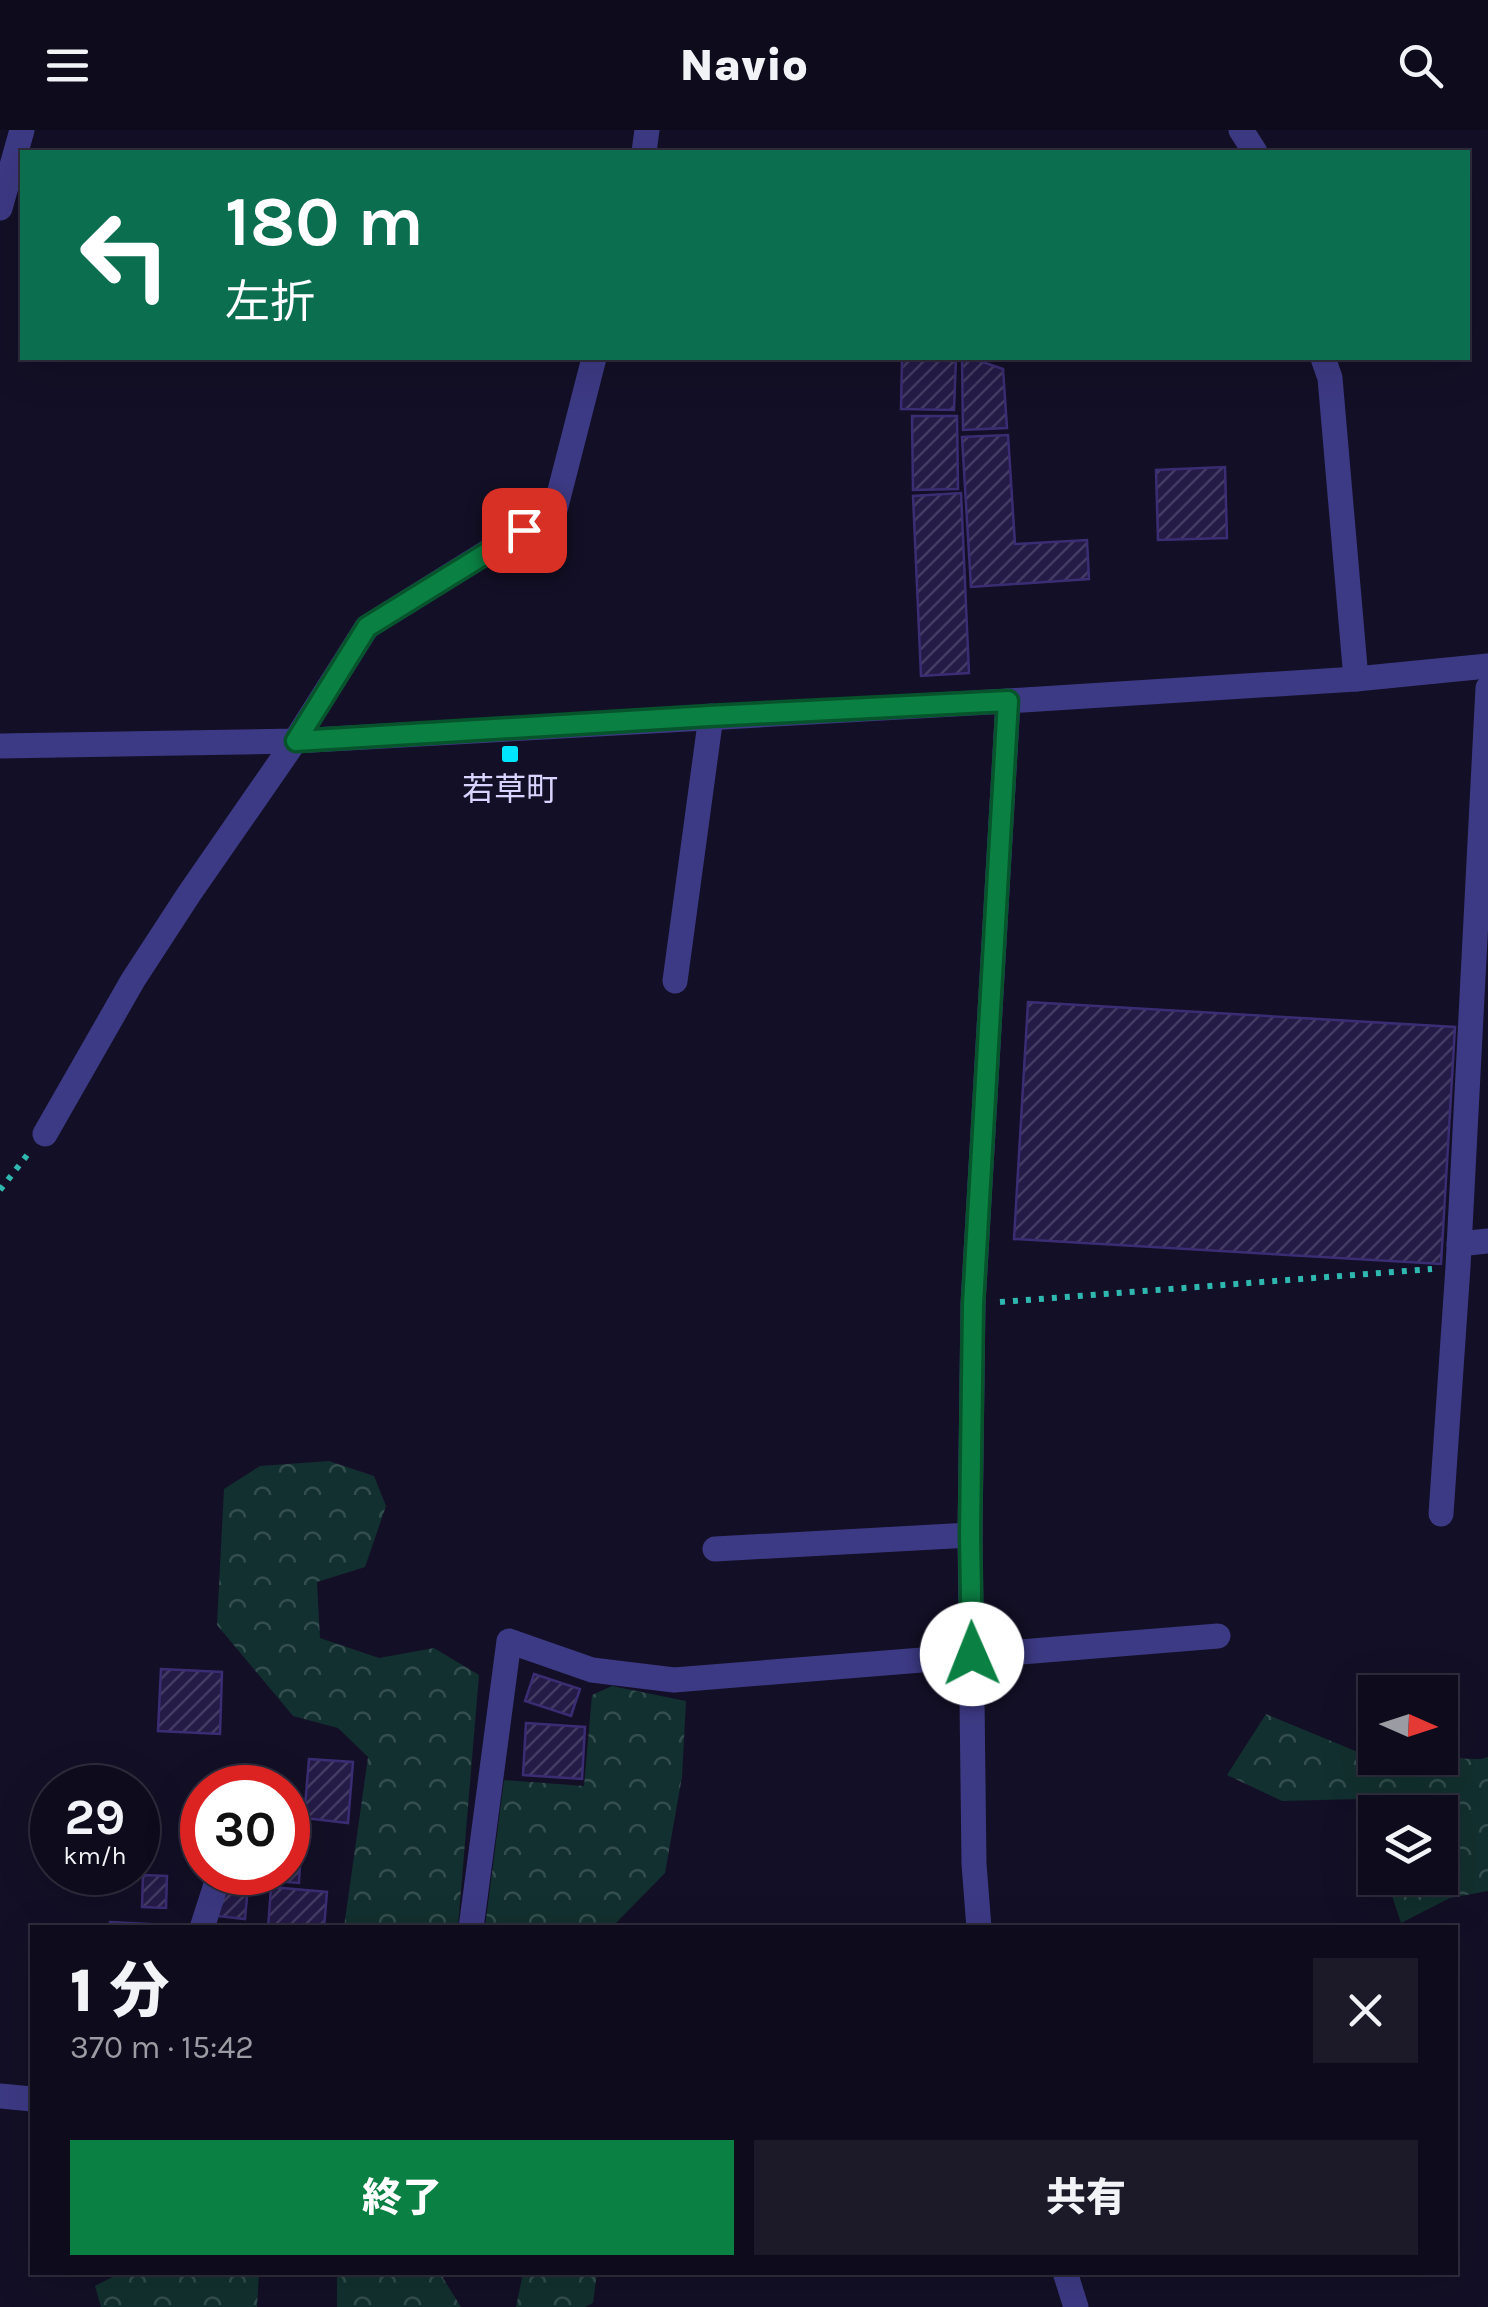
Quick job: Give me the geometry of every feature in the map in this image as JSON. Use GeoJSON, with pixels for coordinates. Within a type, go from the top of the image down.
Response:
{"type":"FeatureCollection","features":[{"type":"Feature","properties":{"kind":"street"},"geometry":{"type":"LineString","coordinates":[[0,208],[22,130]]}},
{"type":"Feature","properties":{"kind":"street"},"geometry":{"type":"LineString","coordinates":[[45,1134],[142,966],[296,741],[367,627],[555,510],[593,360]]}},
{"type":"Feature","properties":{"kind":"street"},"geometry":{"type":"LineString","coordinates":[[1324,360],[1330,378],[1356,679]]}},
{"type":"Feature","properties":{"kind":"street"},"geometry":{"type":"LineString","coordinates":[[0,746],[296,741],[1008,701],[1356,679],[1488,666]]}},
{"type":"Feature","properties":{"kind":"street"},"geometry":{"type":"LineString","coordinates":[[1440,1514],[1488,688]]}},
{"type":"Feature","properties":{"kind":"street"},"geometry":{"type":"LineString","coordinates":[[979,1925],[974,1864],[970,1535],[973,1304],[1008,701]]}},
{"type":"Feature","properties":{"kind":"street"},"geometry":{"type":"LineString","coordinates":[[675,982],[710,716]]}},
{"type":"Feature","properties":{"kind":"street"},"geometry":{"type":"LineString","coordinates":[[1458,1255],[1488,1241]]}},
{"type":"Feature","properties":{"kind":"street"},"geometry":{"type":"LineString","coordinates":[[715,1549],[970,1535]]}},
{"type":"Feature","properties":{"kind":"street"},"geometry":{"type":"LineString","coordinates":[[471,1925],[509,1641],[592,1670],[674,1680],[1218,1636]]}},
{"type":"Feature","properties":{"kind":"street"},"geometry":{"type":"LineString","coordinates":[[203,1925],[213,1895]]}},
{"type":"Feature","properties":{"kind":"street"},"geometry":{"type":"LineString","coordinates":[[0,2096],[30,2100]]}},
{"type":"Feature","properties":{"kind":"street"},"geometry":{"type":"LineString","coordinates":[[1065,2275],[1076,2307]]}},
{"type":"Feature","properties":{"kind":"path"},"geometry":{"type":"LineString","coordinates":[[0,1190],[45,1134]]}},
{"type":"Feature","properties":{"kind":"path"},"geometry":{"type":"LineString","coordinates":[[973,1304],[1458,1255]]}},
{"type":"Feature","properties":{"kind":"green space"},"geometry":{"type":"Polygon","coordinates":[[[329,1461],[374,1476],[386,1506],[365,1567],[317,1582],[320,1638],[379,1658],[434,1648],[479,1675],[458,1925],[344,1925],[368,1757],[338,1728],[293,1716],[217,1625],[224,1489],[260,1466],[329,1461]]]}},
{"type":"Feature","properties":{"kind":"green space"},"geometry":{"type":"Polygon","coordinates":[[[612,1686],[686,1701],[682,1777],[665,1873],[614,1925],[485,1925],[504,1780],[584,1786],[592,1695],[612,1686]]]}},
{"type":"Feature","properties":{"kind":"green space"},"geometry":{"type":"Polygon","coordinates":[[[1266,1714],[1358,1752],[1358,1775],[1458,1775],[1458,1759],[1488,1757],[1488,1891],[1450,1898],[1401,1923],[1392,1895],[1458,1895],[1458,1795],[1358,1795],[1358,1799],[1282,1801],[1227,1775],[1266,1714]]]}},
{"type":"Feature","properties":{"kind":"green space"},"geometry":{"type":"Polygon","coordinates":[[[116,2275],[259,2275],[257,2307],[101,2307],[95,2286],[116,2275]]]}},
{"type":"Feature","properties":{"kind":"green space"},"geometry":{"type":"Polygon","coordinates":[[[337,2275],[445,2275],[461,2307],[337,2307],[337,2275]]]}},
{"type":"Feature","properties":{"kind":"green space"},"geometry":{"type":"Polygon","coordinates":[[[523,2275],[597,2275],[593,2303],[585,2307],[516,2307],[523,2275]]]}},
{"type":"Feature","properties":{"kind":"building"},"geometry":{"type":"Polygon","coordinates":[[[902,360],[956,360],[954,410],[901,409],[902,360]]]}},
{"type":"Feature","properties":{"kind":"building"},"geometry":{"type":"Polygon","coordinates":[[[962,360],[977,360],[1003,369],[1007,428],[963,430],[962,360]]]}},
{"type":"Feature","properties":{"kind":"building"},"geometry":{"type":"Polygon","coordinates":[[[912,416],[957,416],[958,489],[913,490],[912,416]]]}},
{"type":"Feature","properties":{"kind":"building"},"geometry":{"type":"Polygon","coordinates":[[[1008,435],[1015,544],[1087,540],[1089,579],[971,587],[962,437],[1008,435]]]}},
{"type":"Feature","properties":{"kind":"building"},"geometry":{"type":"Polygon","coordinates":[[[1225,467],[1227,538],[1158,540],[1156,470],[1225,467]]]}},
{"type":"Feature","properties":{"kind":"building"},"geometry":{"type":"Polygon","coordinates":[[[961,493],[969,673],[921,676],[913,496],[961,493]]]}},
{"type":"Feature","properties":{"kind":"building"},"geometry":{"type":"Polygon","coordinates":[[[1028,1002],[1455,1027],[1441,1264],[1014,1239],[1028,1002]]]}},
{"type":"Feature","properties":{"kind":"building"},"geometry":{"type":"Polygon","coordinates":[[[161,1669],[222,1672],[220,1734],[158,1731],[161,1669]]]}},
{"type":"Feature","properties":{"kind":"building"},"geometry":{"type":"Polygon","coordinates":[[[534,1674],[580,1689],[571,1716],[525,1701],[534,1674]]]}},
{"type":"Feature","properties":{"kind":"building"},"geometry":{"type":"Polygon","coordinates":[[[526,1723],[585,1727],[582,1779],[523,1775],[526,1723]]]}},
{"type":"Feature","properties":{"kind":"building"},"geometry":{"type":"Polygon","coordinates":[[[309,1759],[353,1762],[348,1823],[310,1819],[309,1759]]]}},
{"type":"Feature","properties":{"kind":"building"},"geometry":{"type":"Polygon","coordinates":[[[160,1876],[167,1876],[166,1908],[142,1907],[142,1895],[160,1895],[160,1876]]]}},
{"type":"Feature","properties":{"kind":"building"},"geometry":{"type":"Polygon","coordinates":[[[327,1892],[324,1925],[268,1925],[270,1895],[327,1892]]]}},
{"type":"Feature","properties":{"kind":"building"},"geometry":{"type":"Polygon","coordinates":[[[219,1895],[247,1895],[245,1919],[217,1916],[219,1895]]]}},
{"type":"Feature","properties":{"kind":"building"},"geometry":{"type":"Polygon","coordinates":[[[110,1922],[168,1925],[110,1925],[110,1922]]]}},
{"type":"Feature","properties":{"kind":"place","name":"若草町"},"geometry":{"type":"Point","coordinates":[510,754]}},
{"type":"Feature","properties":{"kind":"route"},"geometry":{"type":"LineString","coordinates":[[524,530],[367,627],[296,741],[1008,701],[973,1304],[972,1654]]}}]}
